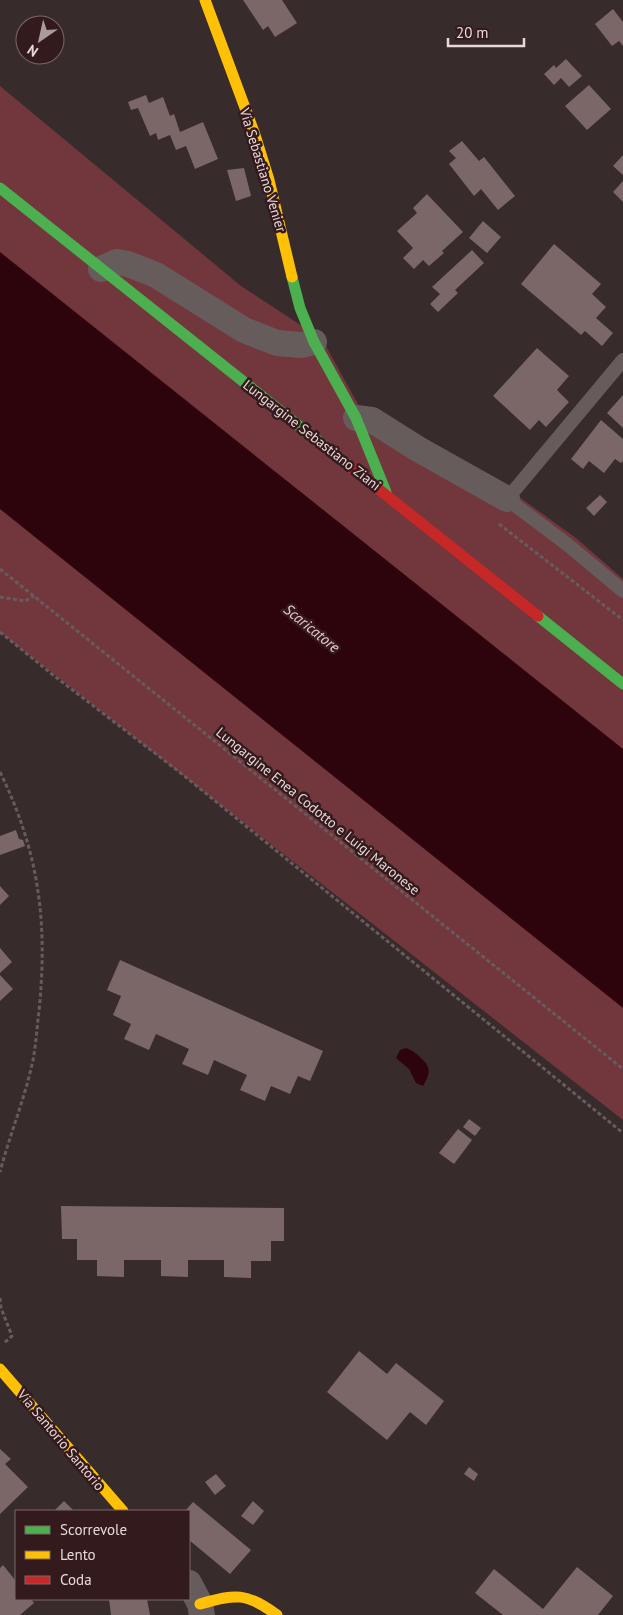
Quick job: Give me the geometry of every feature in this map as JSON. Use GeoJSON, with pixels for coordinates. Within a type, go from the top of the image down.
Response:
{"type":"FeatureCollection","features":[{"type":"Feature","properties":{"kind":"street","name":"Via Sebastiano Venier"},"geometry":{"type":"LineString","coordinates":[[205,0],[264,164],[300,308],[314,342],[356,418],[388,496]]}},
{"type":"Feature","properties":{"kind":"street","name":"Lungargine Sebastiano Ziani"},"geometry":{"type":"LineString","coordinates":[[0,188],[623,684]]}},
{"type":"Feature","properties":{"kind":"street"},"geometry":{"type":"LineString","coordinates":[[101,269],[117,262],[128,264],[156,275],[244,330],[277,343],[302,345],[314,342]]}},
{"type":"Feature","properties":{"kind":"street"},"geometry":{"type":"LineString","coordinates":[[356,418],[372,420],[418,449],[499,508]]}},
{"type":"Feature","properties":{"kind":"street","name":"Via Santorio Santorio"},"geometry":{"type":"LineString","coordinates":[[0,1369],[122,1510]]}},
{"type":"Feature","properties":{"kind":"street"},"geometry":{"type":"LineString","coordinates":[[197,1600],[243,1596],[260,1602],[277,1615]]}},
{"type":"Feature","properties":{"kind":"lane"},"geometry":{"type":"LineString","coordinates":[[621,586],[499,508],[623,360]]}},
{"type":"Feature","properties":{"kind":"path"},"geometry":{"type":"LineString","coordinates":[[499,508],[623,620]]}},
{"type":"Feature","properties":{"kind":"path","name":"Lungargine Enea Codotto e Luigi Maronese"},"geometry":{"type":"LineString","coordinates":[[0,569],[623,1069]]}},
{"type":"Feature","properties":{"kind":"path"},"geometry":{"type":"LineString","coordinates":[[0,597],[25,601],[34,596]]}},
{"type":"Feature","properties":{"kind":"path"},"geometry":{"type":"LineString","coordinates":[[0,632],[182,774],[623,1133]]}},
{"type":"Feature","properties":{"kind":"path"},"geometry":{"type":"LineString","coordinates":[[0,772],[22,822],[34,861],[40,902],[42,948],[41,988],[33,1059],[0,1172]]}},
{"type":"Feature","properties":{"kind":"path"},"geometry":{"type":"LineString","coordinates":[[0,1298],[1,1308],[12,1336],[0,1347]]}},
{"type":"Feature","properties":{"kind":"shaded area"},"geometry":{"type":"Polygon","coordinates":[[[0,86],[241,286],[322,339],[359,406],[508,489],[576,538],[623,579],[623,1120],[0,632],[0,86]]]}},
{"type":"Feature","properties":{"kind":"water","name":"Scaricatore"},"geometry":{"type":"Polygon","coordinates":[[[0,252],[623,749],[623,1008],[0,509],[0,252]]]}},
{"type":"Feature","properties":{"kind":"water"},"geometry":{"type":"Polygon","coordinates":[[[406,1048],[418,1055],[428,1066],[428,1076],[423,1086],[416,1083],[409,1069],[396,1058],[400,1050],[406,1048]]]}},
{"type":"Feature","properties":{"kind":"building"},"geometry":{"type":"Polygon","coordinates":[[[243,0],[282,0],[297,23],[275,37],[268,26],[263,30],[243,0]]]}},
{"type":"Feature","properties":{"kind":"building"},"geometry":{"type":"Polygon","coordinates":[[[613,9],[623,22],[623,46],[619,41],[612,46],[595,24],[613,9]]]}},
{"type":"Feature","properties":{"kind":"building"},"geometry":{"type":"Polygon","coordinates":[[[566,59],[582,76],[569,87],[561,78],[554,85],[544,74],[554,65],[556,68],[566,59]]]}},
{"type":"Feature","properties":{"kind":"building"},"geometry":{"type":"Polygon","coordinates":[[[589,85],[611,109],[587,130],[565,106],[589,85]]]}},
{"type":"Feature","properties":{"kind":"building"},"geometry":{"type":"Polygon","coordinates":[[[146,95],[149,103],[163,97],[170,116],[174,114],[180,132],[203,122],[218,159],[195,169],[186,146],[176,150],[170,135],[158,140],[156,133],[150,136],[138,108],[131,110],[128,102],[146,95]]]}},
{"type":"Feature","properties":{"kind":"building"},"geometry":{"type":"Polygon","coordinates":[[[462,141],[479,161],[484,157],[515,196],[498,210],[481,189],[474,196],[449,164],[456,158],[449,151],[462,141]]]}},
{"type":"Feature","properties":{"kind":"building"},"geometry":{"type":"Polygon","coordinates":[[[623,155],[623,175],[613,166],[623,155]]]}},
{"type":"Feature","properties":{"kind":"building"},"geometry":{"type":"Polygon","coordinates":[[[244,168],[251,196],[236,201],[227,170],[244,168]]]}},
{"type":"Feature","properties":{"kind":"building"},"geometry":{"type":"Polygon","coordinates":[[[623,181],[623,202],[613,192],[623,181]]]}},
{"type":"Feature","properties":{"kind":"building"},"geometry":{"type":"Polygon","coordinates":[[[427,194],[463,232],[429,266],[423,260],[414,269],[403,258],[413,248],[397,231],[417,213],[413,208],[427,194]]]}},
{"type":"Feature","properties":{"kind":"building"},"geometry":{"type":"Polygon","coordinates":[[[483,221],[501,237],[487,253],[469,238],[483,221]]]}},
{"type":"Feature","properties":{"kind":"building"},"geometry":{"type":"Polygon","coordinates":[[[554,244],[601,284],[592,294],[606,307],[596,318],[613,333],[602,346],[585,331],[581,335],[521,284],[554,244]]]}},
{"type":"Feature","properties":{"kind":"building"},"geometry":{"type":"Polygon","coordinates":[[[472,250],[484,263],[455,290],[458,293],[438,312],[430,304],[440,294],[432,287],[472,250]]]}},
{"type":"Feature","properties":{"kind":"building"},"geometry":{"type":"Polygon","coordinates":[[[537,348],[569,376],[557,390],[569,402],[546,427],[539,420],[530,430],[493,396],[537,348]]]}},
{"type":"Feature","properties":{"kind":"building"},"geometry":{"type":"Polygon","coordinates":[[[623,395],[623,428],[607,413],[623,395]]]}},
{"type":"Feature","properties":{"kind":"building"},"geometry":{"type":"Polygon","coordinates":[[[601,420],[623,439],[623,461],[621,463],[615,459],[604,473],[589,461],[583,469],[571,459],[601,420]]]}},
{"type":"Feature","properties":{"kind":"building"},"geometry":{"type":"Polygon","coordinates":[[[600,495],[607,502],[594,516],[586,508],[600,495]]]}},
{"type":"Feature","properties":{"kind":"building"},"geometry":{"type":"Polygon","coordinates":[[[16,830],[19,839],[23,840],[25,846],[0,855],[0,836],[16,830]]]}},
{"type":"Feature","properties":{"kind":"building"},"geometry":{"type":"Polygon","coordinates":[[[0,886],[9,896],[0,905],[0,886]]]}},
{"type":"Feature","properties":{"kind":"building"},"geometry":{"type":"Polygon","coordinates":[[[0,948],[12,962],[0,973],[0,948]]]}},
{"type":"Feature","properties":{"kind":"building"},"geometry":{"type":"Polygon","coordinates":[[[120,960],[323,1051],[310,1081],[298,1076],[290,1094],[271,1086],[265,1101],[240,1090],[247,1075],[214,1060],[208,1075],[182,1064],[189,1049],[156,1034],[149,1050],[124,1039],[131,1024],[113,1015],[121,996],[107,990],[120,960]]]}},
{"type":"Feature","properties":{"kind":"building"},"geometry":{"type":"Polygon","coordinates":[[[0,975],[13,989],[0,1001],[0,975]]]}},
{"type":"Feature","properties":{"kind":"building"},"geometry":{"type":"Polygon","coordinates":[[[469,1119],[481,1128],[475,1136],[463,1127],[469,1119]]]}},
{"type":"Feature","properties":{"kind":"building"},"geometry":{"type":"Polygon","coordinates":[[[458,1129],[472,1140],[454,1164],[439,1153],[458,1129]]]}},
{"type":"Feature","properties":{"kind":"building"},"geometry":{"type":"Polygon","coordinates":[[[61,1206],[284,1208],[284,1241],[271,1241],[271,1261],[251,1261],[251,1278],[224,1277],[224,1260],[188,1260],[188,1277],[161,1276],[161,1260],[124,1260],[124,1277],[97,1276],[97,1260],[77,1260],[77,1239],[62,1239],[61,1206]]]}},
{"type":"Feature","properties":{"kind":"building"},"geometry":{"type":"Polygon","coordinates":[[[359,1351],[387,1374],[396,1363],[444,1401],[426,1425],[410,1412],[387,1440],[327,1392],[359,1351]]]}},
{"type":"Feature","properties":{"kind":"building"},"geometry":{"type":"Polygon","coordinates":[[[0,1449],[11,1459],[5,1464],[28,1487],[0,1514],[0,1449]]]}},
{"type":"Feature","properties":{"kind":"building"},"geometry":{"type":"Polygon","coordinates":[[[469,1467],[478,1474],[474,1481],[464,1474],[469,1467]]]}},
{"type":"Feature","properties":{"kind":"building"},"geometry":{"type":"Polygon","coordinates":[[[216,1474],[226,1486],[215,1495],[205,1482],[216,1474]]]}},
{"type":"Feature","properties":{"kind":"building"},"geometry":{"type":"Polygon","coordinates":[[[64,1501],[73,1510],[55,1510],[64,1501]]]}},
{"type":"Feature","properties":{"kind":"building"},"geometry":{"type":"Polygon","coordinates":[[[253,1501],[264,1511],[253,1525],[241,1516],[253,1501]]]}},
{"type":"Feature","properties":{"kind":"building"},"geometry":{"type":"Polygon","coordinates":[[[193,1502],[251,1550],[230,1574],[190,1541],[190,1510],[186,1510],[193,1502]]]}},
{"type":"Feature","properties":{"kind":"building"},"geometry":{"type":"Polygon","coordinates":[[[3,1565],[15,1580],[15,1600],[32,1600],[34,1603],[20,1615],[0,1615],[0,1568],[3,1565]]]}},
{"type":"Feature","properties":{"kind":"building"},"geometry":{"type":"Polygon","coordinates":[[[577,1567],[613,1596],[598,1615],[503,1615],[475,1593],[494,1569],[543,1609],[577,1567]]]}},
{"type":"Feature","properties":{"kind":"building"},"geometry":{"type":"Polygon","coordinates":[[[109,1600],[147,1600],[150,1615],[111,1615],[109,1600]]]}},
{"type":"Feature","properties":{"kind":"traffic: fast"},"geometry":{"type":"LineString","coordinates":[[0,188],[347,464]]}},
{"type":"Feature","properties":{"kind":"traffic: fast"},"geometry":{"type":"LineString","coordinates":[[292,277],[300,308],[314,342],[356,418],[386,492]]}},
{"type":"Feature","properties":{"kind":"traffic: fast"},"geometry":{"type":"LineString","coordinates":[[538,616],[623,684]]}},
{"type":"Feature","properties":{"kind":"traffic: slow"},"geometry":{"type":"LineString","coordinates":[[205,0],[254,132],[269,180],[292,277]]}},
{"type":"Feature","properties":{"kind":"traffic: slow"},"geometry":{"type":"LineString","coordinates":[[0,1369],[122,1510]]}},
{"type":"Feature","properties":{"kind":"traffic: slow"},"geometry":{"type":"LineString","coordinates":[[200,1604],[223,1598],[240,1597],[257,1602],[277,1615]]}},
{"type":"Feature","properties":{"kind":"traffic: jam"},"geometry":{"type":"LineString","coordinates":[[347,464],[538,616]]}}]}
